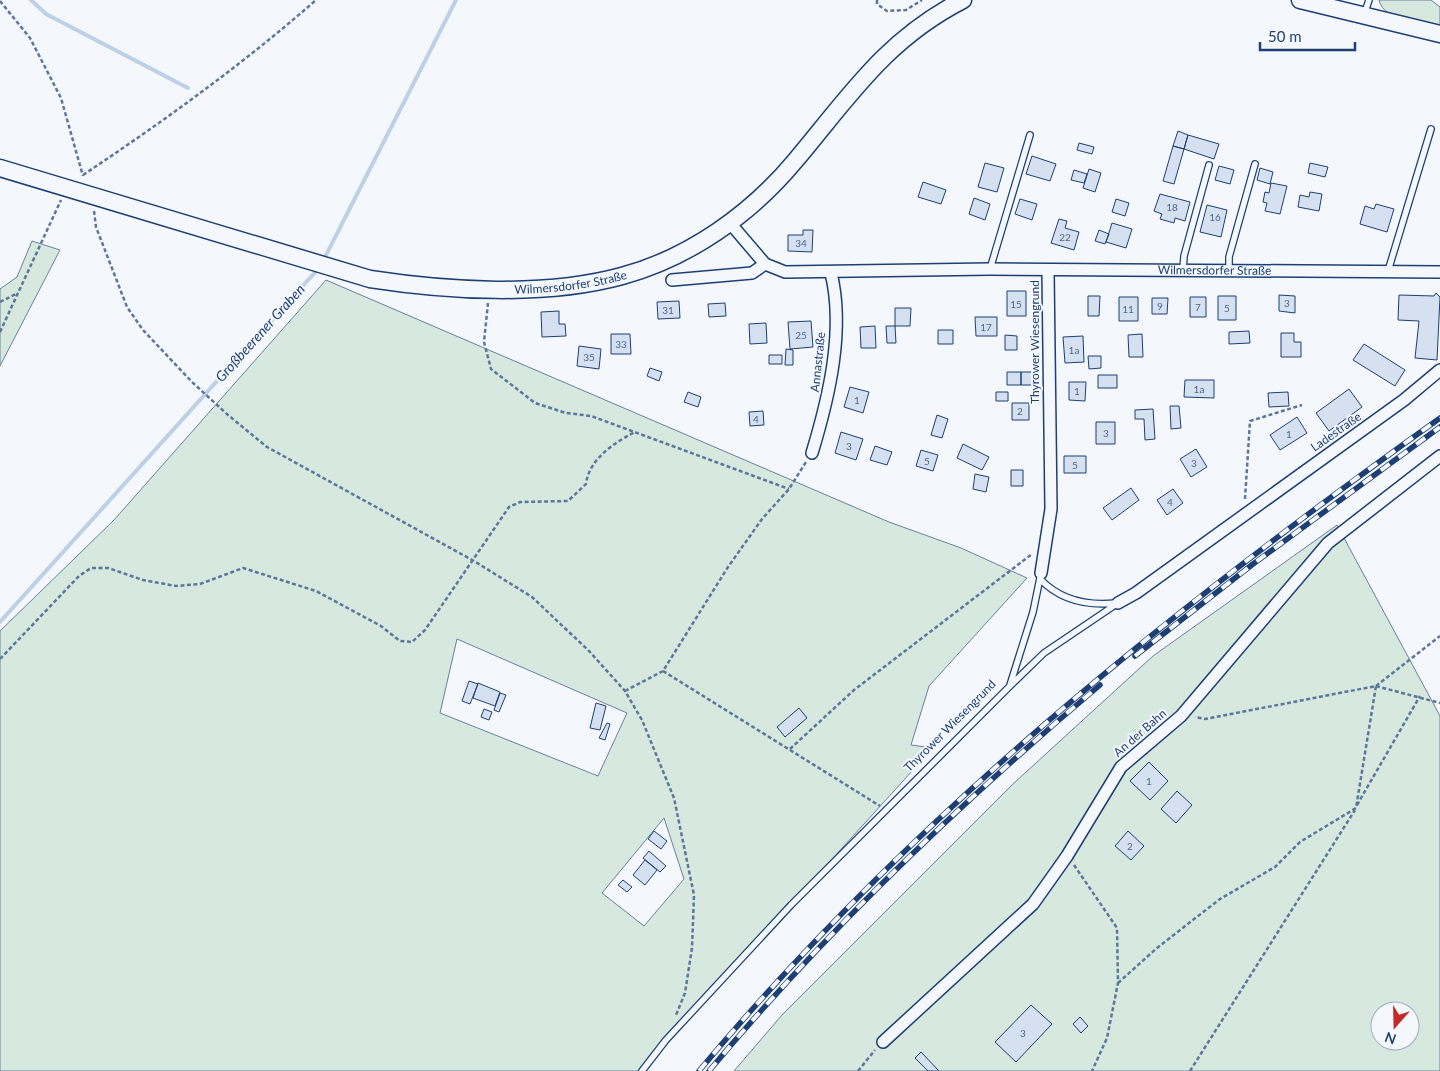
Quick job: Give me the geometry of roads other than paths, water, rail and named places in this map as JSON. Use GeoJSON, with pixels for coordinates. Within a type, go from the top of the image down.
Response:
{"type":"FeatureCollection","features":[{"type":"Feature","properties":{"kind":"main road","name":"Wilmersdorfer Straße"},"geometry":{"type":"LineString","coordinates":[[0,168],[91,194],[344,273],[408,284],[489,289],[545,287],[621,276],[651,266],[702,240],[730,223],[784,174],[858,83],[884,55],[926,21],[962,0]]}},
{"type":"Feature","properties":{"kind":"main road"},"geometry":{"type":"LineString","coordinates":[[1300,0],[1440,34]]}},
{"type":"Feature","properties":{"kind":"street"},"geometry":{"type":"LineString","coordinates":[[672,280],[752,273],[765,264],[730,223]]}},
{"type":"Feature","properties":{"kind":"street","name":"Wilmersdorfer Straße"},"geometry":{"type":"LineString","coordinates":[[765,264],[785,272],[831,272],[864,269],[990,269],[1048,271],[1440,272]]}},
{"type":"Feature","properties":{"kind":"street","name":"Thyrower Wiesengrund"},"geometry":{"type":"LineString","coordinates":[[1040,576],[1050,509],[1048,271]]}},
{"type":"Feature","properties":{"kind":"street","name":"Annastraße"},"geometry":{"type":"LineString","coordinates":[[812,452],[828,403],[838,310],[831,272]]}},
{"type":"Feature","properties":{"kind":"street","name":"Ladestraße"},"geometry":{"type":"LineString","coordinates":[[1118,602],[1136,593],[1244,513],[1404,400],[1440,370]]}},
{"type":"Feature","properties":{"kind":"street","name":"An der Bahn"},"geometry":{"type":"LineString","coordinates":[[883,1042],[1033,904],[1066,856],[1120,768],[1181,716],[1328,543],[1440,456]]}},
{"type":"Feature","properties":{"kind":"lane"},"geometry":{"type":"LineString","coordinates":[[1364,17],[1369,0]]}},
{"type":"Feature","properties":{"kind":"lane"},"geometry":{"type":"LineString","coordinates":[[1388,271],[1431,129]]}},
{"type":"Feature","properties":{"kind":"lane"},"geometry":{"type":"LineString","coordinates":[[990,269],[1030,134]]}},
{"type":"Feature","properties":{"kind":"lane"},"geometry":{"type":"LineString","coordinates":[[1229,270],[1229,257],[1255,164]]}},
{"type":"Feature","properties":{"kind":"lane"},"geometry":{"type":"LineString","coordinates":[[1183,270],[1184,256],[1209,165]]}},
{"type":"Feature","properties":{"kind":"lane"},"geometry":{"type":"LineString","coordinates":[[1040,576],[1062,597],[1098,605],[1118,602]]}},
{"type":"Feature","properties":{"kind":"lane","name":"Thyrower Wiesengrund"},"geometry":{"type":"LineString","coordinates":[[642,1071],[666,1040],[784,912],[1009,687],[1033,612],[1040,576]]}},
{"type":"Feature","properties":{"kind":"lane"},"geometry":{"type":"LineString","coordinates":[[1009,687],[1044,653],[1118,602]]}},
{"type":"Feature","properties":{"kind":"waterway"},"geometry":{"type":"LineString","coordinates":[[31,0],[46,14],[188,88]]}},
{"type":"Feature","properties":{"kind":"waterway","name":"Großbeerener Graben"},"geometry":{"type":"LineString","coordinates":[[323,261],[456,0]]}},
{"type":"Feature","properties":{"kind":"waterway","name":"Großbeerener Graben"},"geometry":{"type":"LineString","coordinates":[[0,622],[318,269]]}},
{"type":"Feature","properties":{"kind":"railway"},"geometry":{"type":"LineString","coordinates":[[699,1071],[781,978],[867,888],[956,803],[1048,721],[1143,642],[1241,565],[1440,418]]}},
{"type":"Feature","properties":{"kind":"railway"},"geometry":{"type":"LineString","coordinates":[[1135,656],[1253,564],[1440,427]]}},
{"type":"Feature","properties":{"kind":"railway"},"geometry":{"type":"LineString","coordinates":[[709,1071],[800,968],[896,869],[996,775],[1100,685]]}}]}
